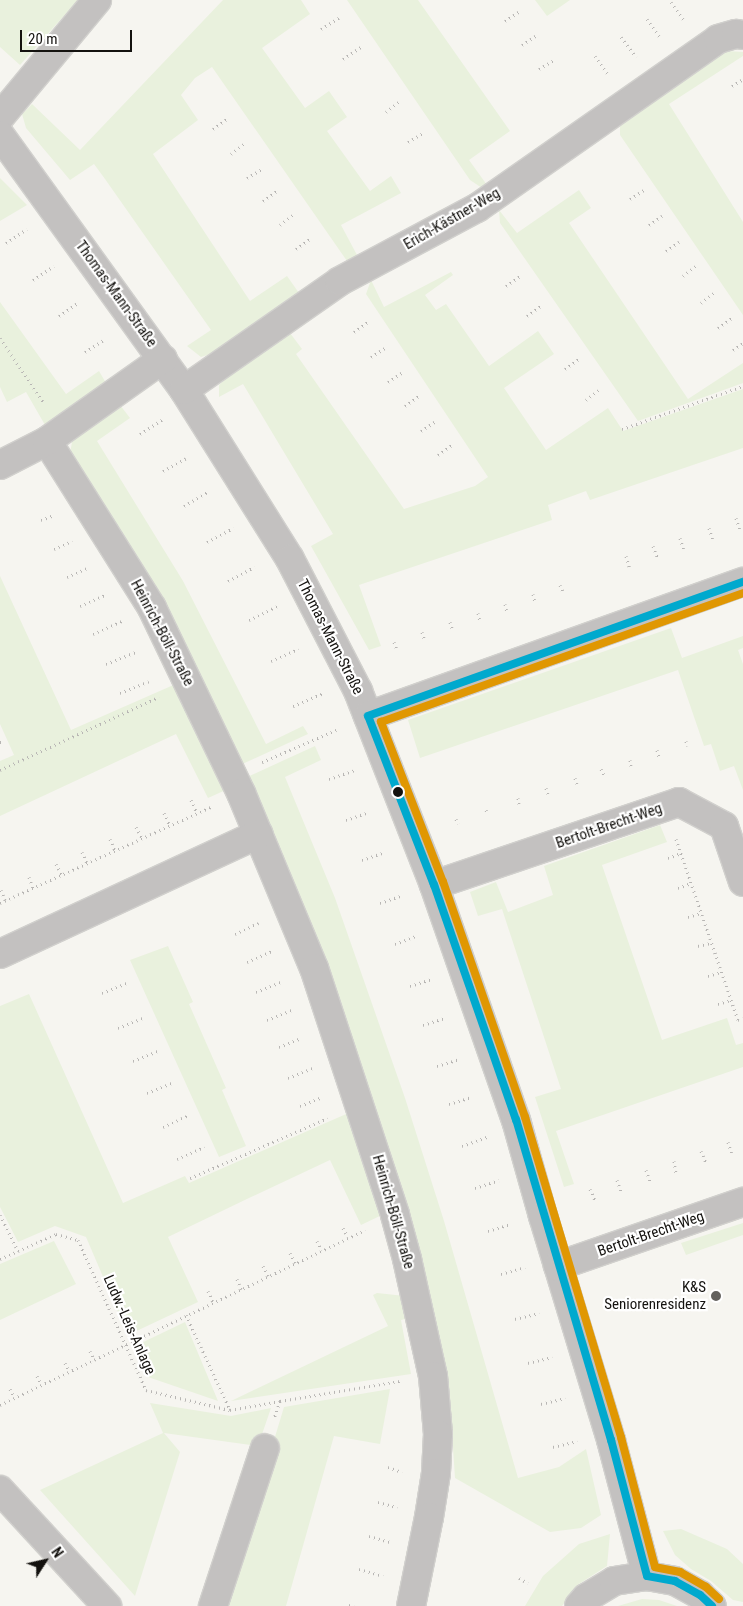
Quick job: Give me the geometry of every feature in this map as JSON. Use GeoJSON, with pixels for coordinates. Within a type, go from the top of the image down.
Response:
{"type":"FeatureCollection","features":[{"type":"Feature","properties":{"kind":"street"},"geometry":{"type":"LineString","coordinates":[[0,117],[98,0]]}},
{"type":"Feature","properties":{"kind":"street","name":"Erich-Kästner-Weg"},"geometry":{"type":"LineString","coordinates":[[184,390],[340,281],[477,208],[718,39],[736,34],[743,35]]}},
{"type":"Feature","properties":{"kind":"street","name":"Thomas-Mann-Straße"},"geometry":{"type":"LineString","coordinates":[[0,135],[184,390],[290,559],[358,691],[434,884],[516,1120],[545,1265],[611,1440],[647,1576]]}},
{"type":"Feature","properties":{"kind":"street"},"geometry":{"type":"LineString","coordinates":[[0,464],[55,436],[163,359]]}},
{"type":"Feature","properties":{"kind":"street","name":"Heinrich-Böll-Straße"},"geometry":{"type":"LineString","coordinates":[[55,436],[152,608],[237,784],[314,968],[395,1215],[408,1259],[432,1376],[438,1434],[436,1473],[411,1606]]}},
{"type":"Feature","properties":{"kind":"street"},"geometry":{"type":"LineString","coordinates":[[368,716],[743,582]]}},
{"type":"Feature","properties":{"kind":"street","name":"Bertolt-Brecht-Weg"},"geometry":{"type":"LineString","coordinates":[[434,884],[680,802],[724,826],[743,882]]}},
{"type":"Feature","properties":{"kind":"street"},"geometry":{"type":"LineString","coordinates":[[0,954],[258,834]]}},
{"type":"Feature","properties":{"kind":"street","name":"Bertolt-Brecht-Weg"},"geometry":{"type":"LineString","coordinates":[[545,1265],[743,1202]]}},
{"type":"Feature","properties":{"kind":"street"},"geometry":{"type":"LineString","coordinates":[[213,1606],[265,1448]]}},
{"type":"Feature","properties":{"kind":"street"},"geometry":{"type":"LineString","coordinates":[[0,1490],[108,1606]]}},
{"type":"Feature","properties":{"kind":"street"},"geometry":{"type":"LineString","coordinates":[[578,1606],[586,1598],[614,1581],[647,1576],[675,1581],[700,1594],[712,1606]]}},
{"type":"Feature","properties":{"kind":"path"},"geometry":{"type":"LineString","coordinates":[[505,20],[520,11]]}},
{"type":"Feature","properties":{"kind":"path"},"geometry":{"type":"LineString","coordinates":[[321,29],[340,17]]}},
{"type":"Feature","properties":{"kind":"path"},"geometry":{"type":"LineString","coordinates":[[522,45],[537,35]]}},
{"type":"Feature","properties":{"kind":"path"},"geometry":{"type":"LineString","coordinates":[[343,59],[361,47]]}},
{"type":"Feature","properties":{"kind":"path"},"geometry":{"type":"LineString","coordinates":[[539,69],[554,60]]}},
{"type":"Feature","properties":{"kind":"path"},"geometry":{"type":"LineString","coordinates":[[732,86],[743,79]]}},
{"type":"Feature","properties":{"kind":"path"},"geometry":{"type":"LineString","coordinates":[[386,112],[400,101]]}},
{"type":"Feature","properties":{"kind":"path"},"geometry":{"type":"LineString","coordinates":[[213,128],[226,119]]}},
{"type":"Feature","properties":{"kind":"path"},"geometry":{"type":"LineString","coordinates":[[408,142],[423,133]]}},
{"type":"Feature","properties":{"kind":"path"},"geometry":{"type":"LineString","coordinates":[[230,154],[244,144]]}},
{"type":"Feature","properties":{"kind":"path"},"geometry":{"type":"LineString","coordinates":[[247,178],[262,169]]}},
{"type":"Feature","properties":{"kind":"path"},"geometry":{"type":"LineString","coordinates":[[630,199],[644,190]]}},
{"type":"Feature","properties":{"kind":"path"},"geometry":{"type":"LineString","coordinates":[[263,201],[277,191]]}},
{"type":"Feature","properties":{"kind":"path"},"geometry":{"type":"LineString","coordinates":[[280,225],[293,215]]}},
{"type":"Feature","properties":{"kind":"path"},"geometry":{"type":"LineString","coordinates":[[649,226],[662,216]]}},
{"type":"Feature","properties":{"kind":"path"},"geometry":{"type":"LineString","coordinates":[[296,250],[310,239]]}},
{"type":"Feature","properties":{"kind":"path"},"geometry":{"type":"LineString","coordinates":[[666,251],[679,242]]}},
{"type":"Feature","properties":{"kind":"path"},"geometry":{"type":"LineString","coordinates":[[33,280],[62,261]]}},
{"type":"Feature","properties":{"kind":"path"},"geometry":{"type":"LineString","coordinates":[[683,276],[696,266]]}},
{"type":"Feature","properties":{"kind":"path"},"geometry":{"type":"LineString","coordinates":[[506,286],[522,275]]}},
{"type":"Feature","properties":{"kind":"path"},"geometry":{"type":"LineString","coordinates":[[701,302],[714,293]]}},
{"type":"Feature","properties":{"kind":"path"},"geometry":{"type":"LineString","coordinates":[[59,316],[86,297]]}},
{"type":"Feature","properties":{"kind":"path"},"geometry":{"type":"LineString","coordinates":[[528,316],[542,305]]}},
{"type":"Feature","properties":{"kind":"path"},"geometry":{"type":"LineString","coordinates":[[718,328],[732,318]]}},
{"type":"Feature","properties":{"kind":"path"},"geometry":{"type":"LineString","coordinates":[[354,332],[368,322]]}},
{"type":"Feature","properties":{"kind":"path"},"geometry":{"type":"LineString","coordinates":[[85,352],[112,334]]}},
{"type":"Feature","properties":{"kind":"path"},"geometry":{"type":"LineString","coordinates":[[0,338],[55,436]]}},
{"type":"Feature","properties":{"kind":"path"},"geometry":{"type":"LineString","coordinates":[[733,350],[743,343]]}},
{"type":"Feature","properties":{"kind":"path"},"geometry":{"type":"LineString","coordinates":[[371,357],[385,348]]}},
{"type":"Feature","properties":{"kind":"path"},"geometry":{"type":"LineString","coordinates":[[565,369],[579,359]]}},
{"type":"Feature","properties":{"kind":"path"},"geometry":{"type":"LineString","coordinates":[[388,382],[402,372]]}},
{"type":"Feature","properties":{"kind":"path"},"geometry":{"type":"LineString","coordinates":[[622,429],[743,386]]}},
{"type":"Feature","properties":{"kind":"path"},"geometry":{"type":"LineString","coordinates":[[586,400],[599,390]]}},
{"type":"Feature","properties":{"kind":"path"},"geometry":{"type":"LineString","coordinates":[[405,406],[419,396]]}},
{"type":"Feature","properties":{"kind":"path"},"geometry":{"type":"LineString","coordinates":[[140,434],[169,414]]}},
{"type":"Feature","properties":{"kind":"path"},"geometry":{"type":"LineString","coordinates":[[421,431],[436,421]]}},
{"type":"Feature","properties":{"kind":"path"},"geometry":{"type":"LineString","coordinates":[[438,455],[452,445]]}},
{"type":"Feature","properties":{"kind":"path"},"geometry":{"type":"LineString","coordinates":[[163,471],[194,453]]}},
{"type":"Feature","properties":{"kind":"path"},"geometry":{"type":"LineString","coordinates":[[184,506],[214,487]]}},
{"type":"Feature","properties":{"kind":"path"},"geometry":{"type":"LineString","coordinates":[[736,518],[740,530]]}},
{"type":"Feature","properties":{"kind":"path"},"geometry":{"type":"LineString","coordinates":[[207,542],[237,526]]}},
{"type":"Feature","properties":{"kind":"path"},"geometry":{"type":"LineString","coordinates":[[709,528],[713,540]]}},
{"type":"Feature","properties":{"kind":"path"},"geometry":{"type":"LineString","coordinates":[[680,538],[684,550]]}},
{"type":"Feature","properties":{"kind":"path"},"geometry":{"type":"LineString","coordinates":[[653,546],[658,559]]}},
{"type":"Feature","properties":{"kind":"path"},"geometry":{"type":"LineString","coordinates":[[626,556],[630,569]]}},
{"type":"Feature","properties":{"kind":"path"},"geometry":{"type":"LineString","coordinates":[[228,581],[260,564]]}},
{"type":"Feature","properties":{"kind":"path"},"geometry":{"type":"LineString","coordinates":[[560,585],[563,592]]}},
{"type":"Feature","properties":{"kind":"path"},"geometry":{"type":"LineString","coordinates":[[533,594],[535,602]]}},
{"type":"Feature","properties":{"kind":"path"},"geometry":{"type":"LineString","coordinates":[[249,620],[281,604]]}},
{"type":"Feature","properties":{"kind":"path"},"geometry":{"type":"LineString","coordinates":[[505,604],[508,612]]}},
{"type":"Feature","properties":{"kind":"path"},"geometry":{"type":"LineString","coordinates":[[478,613],[480,621]]}},
{"type":"Feature","properties":{"kind":"path"},"geometry":{"type":"LineString","coordinates":[[450,622],[453,631]]}},
{"type":"Feature","properties":{"kind":"path"},"geometry":{"type":"LineString","coordinates":[[422,632],[424,641]]}},
{"type":"Feature","properties":{"kind":"path"},"geometry":{"type":"LineString","coordinates":[[394,642],[397,650]]}},
{"type":"Feature","properties":{"kind":"path"},"geometry":{"type":"LineString","coordinates":[[271,661],[303,646]]}},
{"type":"Feature","properties":{"kind":"path"},"geometry":{"type":"LineString","coordinates":[[0,770],[189,683]]}},
{"type":"Feature","properties":{"kind":"path"},"geometry":{"type":"LineString","coordinates":[[293,706],[325,692]]}},
{"type":"Feature","properties":{"kind":"path"},"geometry":{"type":"LineString","coordinates":[[0,903],[197,813],[237,784],[339,728]]}},
{"type":"Feature","properties":{"kind":"path"},"geometry":{"type":"LineString","coordinates":[[686,740],[687,746]]}},
{"type":"Feature","properties":{"kind":"path"},"geometry":{"type":"LineString","coordinates":[[657,750],[658,756]]}},
{"type":"Feature","properties":{"kind":"path"},"geometry":{"type":"LineString","coordinates":[[630,760],[631,766]]}},
{"type":"Feature","properties":{"kind":"path"},"geometry":{"type":"LineString","coordinates":[[602,769],[604,775]]}},
{"type":"Feature","properties":{"kind":"path"},"geometry":{"type":"LineString","coordinates":[[329,779],[356,770]]}},
{"type":"Feature","properties":{"kind":"path"},"geometry":{"type":"LineString","coordinates":[[575,778],[577,784]]}},
{"type":"Feature","properties":{"kind":"path"},"geometry":{"type":"LineString","coordinates":[[546,788],[548,794]]}},
{"type":"Feature","properties":{"kind":"path"},"geometry":{"type":"LineString","coordinates":[[518,798],[519,804]]}},
{"type":"Feature","properties":{"kind":"path"},"geometry":{"type":"LineString","coordinates":[[191,800],[197,813]]}},
{"type":"Feature","properties":{"kind":"path"},"geometry":{"type":"LineString","coordinates":[[486,810],[488,814]]}},
{"type":"Feature","properties":{"kind":"path"},"geometry":{"type":"LineString","coordinates":[[346,820],[372,811]]}},
{"type":"Feature","properties":{"kind":"path"},"geometry":{"type":"LineString","coordinates":[[164,813],[170,826]]}},
{"type":"Feature","properties":{"kind":"path"},"geometry":{"type":"LineString","coordinates":[[456,819],[458,824]]}},
{"type":"Feature","properties":{"kind":"path"},"geometry":{"type":"LineString","coordinates":[[136,826],[142,838]]}},
{"type":"Feature","properties":{"kind":"path"},"geometry":{"type":"LineString","coordinates":[[676,837],[738,1020],[743,1018]]}},
{"type":"Feature","properties":{"kind":"path"},"geometry":{"type":"LineString","coordinates":[[110,839],[115,850]]}},
{"type":"Feature","properties":{"kind":"path"},"geometry":{"type":"LineString","coordinates":[[362,860],[388,851]]}},
{"type":"Feature","properties":{"kind":"path"},"geometry":{"type":"LineString","coordinates":[[82,852],[87,863]]}},
{"type":"Feature","properties":{"kind":"path"},"geometry":{"type":"LineString","coordinates":[[668,858],[681,853]]}},
{"type":"Feature","properties":{"kind":"path"},"geometry":{"type":"LineString","coordinates":[[56,864],[62,875]]}},
{"type":"Feature","properties":{"kind":"path"},"geometry":{"type":"LineString","coordinates":[[29,877],[33,888]]}},
{"type":"Feature","properties":{"kind":"path"},"geometry":{"type":"LineString","coordinates":[[678,888],[691,883]]}},
{"type":"Feature","properties":{"kind":"path"},"geometry":{"type":"LineString","coordinates":[[1,890],[6,900]]}},
{"type":"Feature","properties":{"kind":"path"},"geometry":{"type":"LineString","coordinates":[[380,903],[404,894]]}},
{"type":"Feature","properties":{"kind":"path"},"geometry":{"type":"LineString","coordinates":[[688,917],[702,913]]}},
{"type":"Feature","properties":{"kind":"path"},"geometry":{"type":"LineString","coordinates":[[396,944],[420,935]]}},
{"type":"Feature","properties":{"kind":"path"},"geometry":{"type":"LineString","coordinates":[[698,946],[712,942]]}},
{"type":"Feature","properties":{"kind":"path"},"geometry":{"type":"LineString","coordinates":[[708,976],[721,972]]}},
{"type":"Feature","properties":{"kind":"path"},"geometry":{"type":"LineString","coordinates":[[410,986],[435,977]]}},
{"type":"Feature","properties":{"kind":"path"},"geometry":{"type":"LineString","coordinates":[[102,993],[129,982]]}},
{"type":"Feature","properties":{"kind":"path"},"geometry":{"type":"LineString","coordinates":[[718,1004],[731,1000]]}},
{"type":"Feature","properties":{"kind":"path"},"geometry":{"type":"LineString","coordinates":[[423,1025],[449,1016]]}},
{"type":"Feature","properties":{"kind":"path"},"geometry":{"type":"LineString","coordinates":[[118,1028],[145,1017]]}},
{"type":"Feature","properties":{"kind":"path"},"geometry":{"type":"LineString","coordinates":[[133,1061],[160,1050]]}},
{"type":"Feature","properties":{"kind":"path"},"geometry":{"type":"LineString","coordinates":[[437,1066],[463,1058]]}},
{"type":"Feature","properties":{"kind":"path"},"geometry":{"type":"LineString","coordinates":[[147,1093],[174,1082]]}},
{"type":"Feature","properties":{"kind":"path"},"geometry":{"type":"LineString","coordinates":[[449,1104],[476,1095]]}},
{"type":"Feature","properties":{"kind":"path"},"geometry":{"type":"LineString","coordinates":[[190,1178],[360,1104]]}},
{"type":"Feature","properties":{"kind":"path"},"geometry":{"type":"LineString","coordinates":[[163,1127],[189,1115]]}},
{"type":"Feature","properties":{"kind":"path"},"geometry":{"type":"LineString","coordinates":[[462,1146],[490,1136]]}},
{"type":"Feature","properties":{"kind":"path"},"geometry":{"type":"LineString","coordinates":[[728,1142],[732,1154]]}},
{"type":"Feature","properties":{"kind":"path"},"geometry":{"type":"LineString","coordinates":[[177,1159],[204,1147]]}},
{"type":"Feature","properties":{"kind":"path"},"geometry":{"type":"LineString","coordinates":[[701,1151],[706,1163]]}},
{"type":"Feature","properties":{"kind":"path"},"geometry":{"type":"LineString","coordinates":[[674,1161],[676,1172]]}},
{"type":"Feature","properties":{"kind":"path"},"geometry":{"type":"LineString","coordinates":[[646,1170],[650,1181]]}},
{"type":"Feature","properties":{"kind":"path"},"geometry":{"type":"LineString","coordinates":[[475,1188],[504,1179]]}},
{"type":"Feature","properties":{"kind":"path"},"geometry":{"type":"LineString","coordinates":[[617,1180],[621,1191]]}},
{"type":"Feature","properties":{"kind":"path"},"geometry":{"type":"LineString","coordinates":[[590,1189],[595,1200]]}},
{"type":"Feature","properties":{"kind":"path"},"geometry":{"type":"LineString","coordinates":[[0,1215],[18,1251],[0,1259]]}},
{"type":"Feature","properties":{"kind":"path"},"geometry":{"type":"LineString","coordinates":[[0,1404],[395,1215]]}},
{"type":"Feature","properties":{"kind":"path"},"geometry":{"type":"LineString","coordinates":[[488,1231],[519,1222]]}},
{"type":"Feature","properties":{"kind":"path"},"geometry":{"type":"LineString","coordinates":[[343,1228],[348,1237]]}},
{"type":"Feature","properties":{"kind":"path","name":"Ludw.-Leis-Anlage"},"geometry":{"type":"LineString","coordinates":[[18,1251],[56,1234],[78,1240],[146,1390],[230,1410],[432,1376]]}},
{"type":"Feature","properties":{"kind":"path"},"geometry":{"type":"LineString","coordinates":[[317,1241],[322,1250]]}},
{"type":"Feature","properties":{"kind":"path"},"geometry":{"type":"LineString","coordinates":[[290,1253],[294,1263]]}},
{"type":"Feature","properties":{"kind":"path"},"geometry":{"type":"LineString","coordinates":[[501,1274],[545,1265]]}},
{"type":"Feature","properties":{"kind":"path"},"geometry":{"type":"LineString","coordinates":[[263,1266],[268,1276]]}},
{"type":"Feature","properties":{"kind":"path"},"geometry":{"type":"LineString","coordinates":[[237,1278],[241,1289]]}},
{"type":"Feature","properties":{"kind":"path"},"geometry":{"type":"LineString","coordinates":[[208,1292],[213,1302]]}},
{"type":"Feature","properties":{"kind":"path"},"geometry":{"type":"LineString","coordinates":[[515,1319],[544,1312]]}},
{"type":"Feature","properties":{"kind":"path"},"geometry":{"type":"LineString","coordinates":[[186,1315],[230,1410]]}},
{"type":"Feature","properties":{"kind":"path"},"geometry":{"type":"LineString","coordinates":[[90,1351],[94,1360]]}},
{"type":"Feature","properties":{"kind":"path"},"geometry":{"type":"LineString","coordinates":[[528,1363],[556,1356]]}},
{"type":"Feature","properties":{"kind":"path"},"geometry":{"type":"LineString","coordinates":[[65,1363],[69,1371]]}},
{"type":"Feature","properties":{"kind":"path"},"geometry":{"type":"LineString","coordinates":[[37,1376],[41,1384]]}},
{"type":"Feature","properties":{"kind":"path"},"geometry":{"type":"LineString","coordinates":[[10,1389],[14,1397]]}},
{"type":"Feature","properties":{"kind":"path"},"geometry":{"type":"LineString","coordinates":[[541,1404],[568,1398]]}},
{"type":"Feature","properties":{"kind":"path"},"geometry":{"type":"LineString","coordinates":[[265,1448],[280,1401]]}},
{"type":"Feature","properties":{"kind":"path"},"geometry":{"type":"LineString","coordinates":[[554,1447],[579,1440]]}},
{"type":"Feature","properties":{"kind":"path"},"geometry":{"type":"LineString","coordinates":[[519,1578],[528,1583]]}},
{"type":"Feature","properties":{"kind":"path"},"geometry":{"type":"LineString","coordinates":[[349,1605],[354,1606]]}},
{"type":"Feature","properties":{"kind":"green space"},"geometry":{"type":"Polygon","coordinates":[[[0,0],[78,0],[20,65],[0,47],[0,0]]]}},
{"type":"Feature","properties":{"kind":"green space"},"geometry":{"type":"Polygon","coordinates":[[[223,0],[301,0],[310,14],[262,48],[305,108],[329,91],[347,117],[327,131],[370,191],[391,176],[401,193],[341,225],[357,255],[347,261],[212,67],[195,78],[181,95],[198,120],[153,154],[250,301],[287,276],[299,293],[214,353],[201,357],[187,346],[211,330],[94,164],[70,180],[26,128],[22,114],[32,104],[80,150],[223,0]]]}},
{"type":"Feature","properties":{"kind":"green space"},"geometry":{"type":"Polygon","coordinates":[[[347,0],[418,0],[510,131],[469,160],[487,185],[482,188],[470,180],[347,0]]]}},
{"type":"Feature","properties":{"kind":"green space"},"geometry":{"type":"Polygon","coordinates":[[[535,0],[570,0],[547,16],[535,0]]]}},
{"type":"Feature","properties":{"kind":"green space"},"geometry":{"type":"Polygon","coordinates":[[[727,51],[743,52],[743,56],[669,104],[743,222],[743,315],[620,135],[620,124],[713,58],[727,51]]]}},
{"type":"Feature","properties":{"kind":"green space"},"geometry":{"type":"Polygon","coordinates":[[[0,178],[27,205],[0,221],[0,178]]]}},
{"type":"Feature","properties":{"kind":"green space"},"geometry":{"type":"Polygon","coordinates":[[[579,190],[591,208],[569,223],[688,399],[743,363],[743,383],[638,421],[500,223],[499,210],[517,233],[579,190]]]}},
{"type":"Feature","properties":{"kind":"green space"},"geometry":{"type":"Polygon","coordinates":[[[451,272],[453,275],[425,295],[436,310],[446,304],[489,366],[538,331],[554,354],[504,388],[546,450],[608,408],[623,431],[743,389],[743,448],[590,500],[586,491],[548,505],[552,520],[359,585],[381,646],[369,650],[311,546],[333,534],[243,384],[219,397],[219,385],[233,372],[290,333],[302,349],[296,354],[404,509],[475,486],[488,477],[366,294],[371,280],[384,307],[451,272]]]}},
{"type":"Feature","properties":{"kind":"green space"},"geometry":{"type":"Polygon","coordinates":[[[0,302],[66,394],[99,371],[106,383],[45,425],[26,392],[7,402],[0,387],[0,302]]]}},
{"type":"Feature","properties":{"kind":"green space"},"geometry":{"type":"Polygon","coordinates":[[[120,405],[130,418],[97,441],[183,581],[266,744],[303,726],[308,734],[238,766],[70,453],[73,437],[120,405]]]}},
{"type":"Feature","properties":{"kind":"green space"},"geometry":{"type":"Polygon","coordinates":[[[0,576],[71,730],[178,683],[228,789],[208,798],[176,734],[0,816],[0,761],[14,755],[0,724],[0,576]]]}},
{"type":"Feature","properties":{"kind":"green space"},"geometry":{"type":"Polygon","coordinates":[[[671,628],[682,658],[743,636],[743,648],[738,650],[743,664],[743,790],[734,766],[720,771],[711,744],[704,746],[678,670],[420,758],[408,720],[671,628]]]}},
{"type":"Feature","properties":{"kind":"green space"},"geometry":{"type":"Polygon","coordinates":[[[315,746],[321,760],[285,777],[335,898],[405,1098],[444,1221],[518,1478],[559,1467],[586,1449],[601,1515],[581,1528],[550,1532],[455,1478],[449,1387],[420,1255],[245,778],[315,746]]]}},
{"type":"Feature","properties":{"kind":"green space"},"geometry":{"type":"Polygon","coordinates":[[[660,825],[667,842],[602,865],[652,1011],[662,1040],[727,1018],[736,1045],[743,1043],[743,1067],[556,1131],[574,1184],[564,1187],[535,1097],[561,1089],[502,909],[478,916],[470,892],[496,882],[508,912],[553,895],[544,866],[660,825]]]}},
{"type":"Feature","properties":{"kind":"green space"},"geometry":{"type":"Polygon","coordinates":[[[168,946],[193,1002],[189,1004],[226,1088],[222,1090],[246,1146],[219,1157],[130,960],[168,946]]]}},
{"type":"Feature","properties":{"kind":"green space"},"geometry":{"type":"Polygon","coordinates":[[[29,994],[123,1203],[185,1176],[189,1183],[353,1111],[384,1214],[361,1225],[330,1160],[249,1198],[168,1237],[198,1302],[128,1335],[86,1237],[55,1226],[18,1242],[0,1207],[0,1006],[29,994]]]}},
{"type":"Feature","properties":{"kind":"green space"},"geometry":{"type":"Polygon","coordinates":[[[743,1223],[743,1235],[686,1255],[681,1243],[743,1223]]]}},
{"type":"Feature","properties":{"kind":"green space"},"geometry":{"type":"Polygon","coordinates":[[[54,1241],[76,1284],[0,1320],[0,1264],[54,1241]]]}},
{"type":"Feature","properties":{"kind":"green space"},"geometry":{"type":"Polygon","coordinates":[[[377,1293],[405,1296],[409,1318],[401,1320],[411,1374],[231,1401],[388,1326],[373,1295],[377,1293]]]}},
{"type":"Feature","properties":{"kind":"green space"},"geometry":{"type":"Polygon","coordinates":[[[185,1322],[218,1401],[148,1377],[133,1347],[185,1322]]]}},
{"type":"Feature","properties":{"kind":"green space"},"geometry":{"type":"Polygon","coordinates":[[[390,1389],[380,1444],[334,1436],[286,1606],[224,1606],[284,1407],[390,1389]]]}},
{"type":"Feature","properties":{"kind":"green space"},"geometry":{"type":"Polygon","coordinates":[[[150,1403],[231,1416],[271,1408],[258,1446],[164,1433],[180,1452],[135,1596],[40,1490],[163,1433],[150,1403]]]}},
{"type":"Feature","properties":{"kind":"green space"},"geometry":{"type":"Polygon","coordinates":[[[681,1529],[727,1549],[743,1564],[743,1602],[733,1600],[711,1581],[691,1569],[675,1555],[663,1531],[681,1529]]]}},
{"type":"Feature","properties":{"kind":"green space"},"geometry":{"type":"Polygon","coordinates":[[[610,1534],[607,1566],[579,1584],[562,1606],[525,1606],[543,1576],[579,1544],[610,1534]]]}},
{"type":"Feature","properties":{"kind":"green space"},"geometry":{"type":"Polygon","coordinates":[[[642,1599],[659,1600],[677,1606],[618,1606],[642,1599]]]}},
{"type":"Feature","properties":{"kind":"transit line"},"geometry":{"type":"LineString","coordinates":[[712,1606],[700,1595],[675,1581],[647,1576],[611,1440],[516,1120],[434,885],[368,716],[743,582]]}},
{"type":"Feature","properties":{"kind":"transit line"},"geometry":{"type":"LineString","coordinates":[[719,1599],[706,1587],[680,1572],[655,1567],[621,1437],[525,1117],[443,882],[381,722],[743,593]]}},
{"type":"Feature","properties":{"kind":"place","name":"K&S Seniorenresidenz"},"geometry":{"type":"Point","coordinates":[716,1296]}}]}
